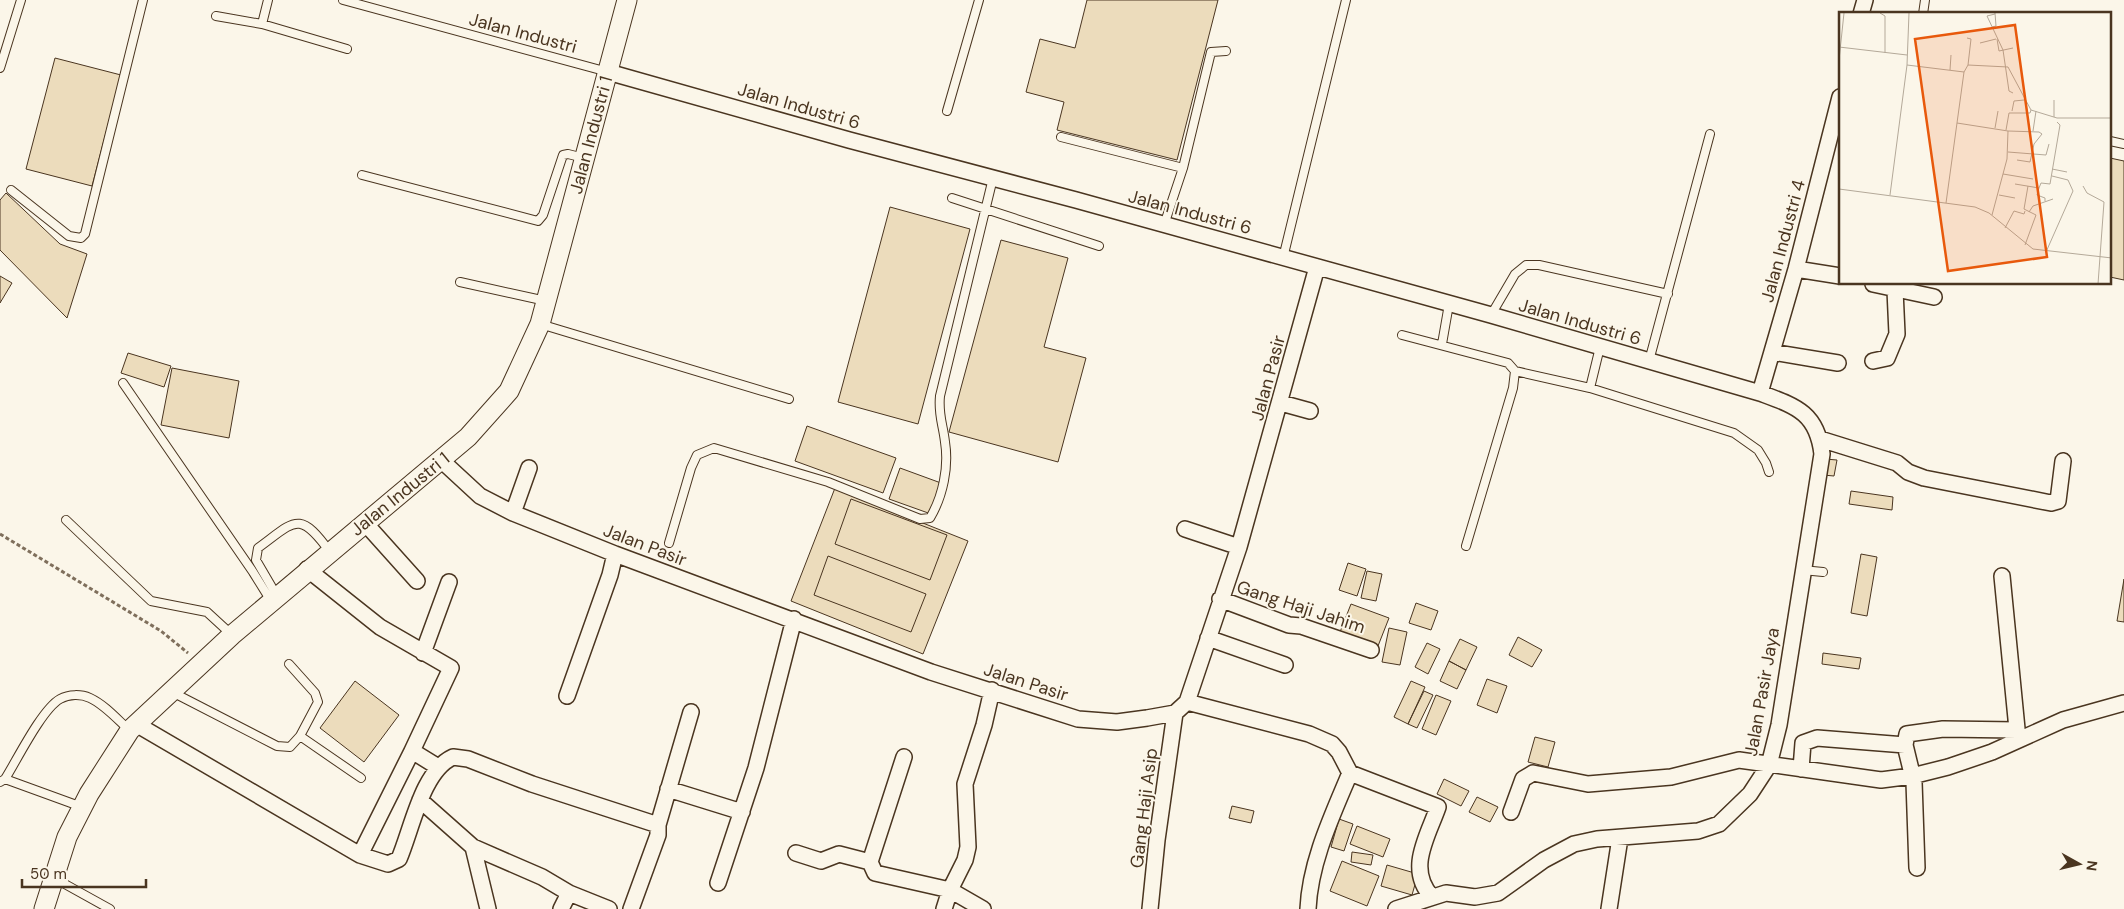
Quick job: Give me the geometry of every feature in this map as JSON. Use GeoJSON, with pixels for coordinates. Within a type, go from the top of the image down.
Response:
{"type":"FeatureCollection","features":[{"type":"Feature","properties":{"kind":"street","name":"Jalan Industri 1"},"geometry":{"type":"LineString","coordinates":[[45,909],[67,837],[82,807],[133,727],[201,662],[274,598],[474,431],[509,392],[540,324],[547,301],[627,0]]}},
{"type":"Feature","properties":{"kind":"street","name":"Jalan Industri 6"},"geometry":{"type":"LineString","coordinates":[[608,72],[1492,315],[1760,393]]}},
{"type":"Feature","properties":{"kind":"street","name":"Jalan Industri 4"},"geometry":{"type":"LineString","coordinates":[[1760,393],[1796,269],[1839,101]]}},
{"type":"Feature","properties":{"kind":"street","name":"Jalan Pasir"},"geometry":{"type":"LineString","coordinates":[[441,460],[480,496],[513,513],[615,554],[794,619],[931,672],[1078,719],[1117,722],[1175,713],[1187,702],[1239,547],[1281,403],[1317,267]]}},
{"type":"Feature","properties":{"kind":"street"},"geometry":{"type":"LineString","coordinates":[[1796,269],[1839,276]]}},
{"type":"Feature","properties":{"kind":"street"},"geometry":{"type":"LineString","coordinates":[[1876,285],[1934,297]]}},
{"type":"Feature","properties":{"kind":"street"},"geometry":{"type":"LineString","coordinates":[[1873,361],[1887,358],[1898,334],[1896,290]]}},
{"type":"Feature","properties":{"kind":"street"},"geometry":{"type":"LineString","coordinates":[[1772,352],[1838,363]]}},
{"type":"Feature","properties":{"kind":"street","name":"Jalan Pasir Jaya"},"geometry":{"type":"LineString","coordinates":[[1396,909],[1446,893],[1475,897],[1498,893],[1544,860],[1574,844],[1597,839],[1698,831],[1719,824],[1750,794],[1769,765],[1779,724],[1802,570],[1822,454],[1820,439],[1811,420],[1796,407],[1760,393]]}},
{"type":"Feature","properties":{"kind":"street"},"geometry":{"type":"LineString","coordinates":[[1281,403],[1310,411]]}},
{"type":"Feature","properties":{"kind":"street"},"geometry":{"type":"LineString","coordinates":[[1820,439],[1897,463],[1908,472],[1924,478],[2051,503],[2058,501],[2063,461]]}},
{"type":"Feature","properties":{"kind":"street"},"geometry":{"type":"LineString","coordinates":[[513,513],[529,468]]}},
{"type":"Feature","properties":{"kind":"street"},"geometry":{"type":"LineString","coordinates":[[365,523],[417,581]]}},
{"type":"Feature","properties":{"kind":"street"},"geometry":{"type":"LineString","coordinates":[[1185,529],[1239,547]]}},
{"type":"Feature","properties":{"kind":"street"},"geometry":{"type":"LineString","coordinates":[[567,696],[610,575],[615,554]]}},
{"type":"Feature","properties":{"kind":"street"},"geometry":{"type":"LineString","coordinates":[[308,569],[380,627],[451,668],[360,855]]}},
{"type":"Feature","properties":{"kind":"street"},"geometry":{"type":"LineString","coordinates":[[2002,576],[2018,735]]}},
{"type":"Feature","properties":{"kind":"street"},"geometry":{"type":"LineString","coordinates":[[423,653],[448,582]]}},
{"type":"Feature","properties":{"kind":"street","name":"Gang Haji Jahim"},"geometry":{"type":"LineString","coordinates":[[1220,599],[1289,625],[1301,626],[1371,650]]}},
{"type":"Feature","properties":{"kind":"street"},"geometry":{"type":"LineString","coordinates":[[718,883],[756,768],[794,619]]}},
{"type":"Feature","properties":{"kind":"street"},"geometry":{"type":"LineString","coordinates":[[1208,638],[1285,665]]}},
{"type":"Feature","properties":{"kind":"street"},"geometry":{"type":"LineString","coordinates":[[944,909],[950,890],[965,860],[968,847],[965,784],[984,725],[992,690]]}},
{"type":"Feature","properties":{"kind":"street"},"geometry":{"type":"LineString","coordinates":[[1187,702],[1292,729],[1332,744],[1339,752],[1350,773],[1438,807],[1426,834],[1420,860],[1423,885],[1432,897]]}},
{"type":"Feature","properties":{"kind":"street"},"geometry":{"type":"LineString","coordinates":[[1510,812],[1523,779],[1533,773],[1588,784],[1671,777],[1740,760],[1881,780],[1912,776],[1983,755],[2018,735],[2063,720],[2124,704]]}},
{"type":"Feature","properties":{"kind":"street"},"geometry":{"type":"LineString","coordinates":[[631,909],[658,835],[658,825],[691,712]]}},
{"type":"Feature","properties":{"kind":"street","name":"Gang Haji Asip"},"geometry":{"type":"LineString","coordinates":[[1150,909],[1157,840],[1175,713]]}},
{"type":"Feature","properties":{"kind":"street"},"geometry":{"type":"LineString","coordinates":[[133,727],[360,855],[388,864],[399,859],[420,800],[438,767],[454,757],[468,759],[532,784],[658,825]]}},
{"type":"Feature","properties":{"kind":"street"},"geometry":{"type":"LineString","coordinates":[[1917,868],[1912,776],[1905,745],[1907,734],[1927,730],[2018,735]]}},
{"type":"Feature","properties":{"kind":"street"},"geometry":{"type":"LineString","coordinates":[[1800,769],[1802,743],[1817,738],[1905,745]]}},
{"type":"Feature","properties":{"kind":"street"},"geometry":{"type":"LineString","coordinates":[[412,751],[438,767]]}},
{"type":"Feature","properties":{"kind":"street"},"geometry":{"type":"LineString","coordinates":[[904,757],[870,862],[874,873],[950,890],[983,909]]}},
{"type":"Feature","properties":{"kind":"street"},"geometry":{"type":"LineString","coordinates":[[1308,909],[1309,896],[1324,835],[1350,773]]}},
{"type":"Feature","properties":{"kind":"street"},"geometry":{"type":"LineString","coordinates":[[668,789],[742,812]]}},
{"type":"Feature","properties":{"kind":"street"},"geometry":{"type":"LineString","coordinates":[[420,800],[472,847],[542,877],[569,893],[609,909]]}},
{"type":"Feature","properties":{"kind":"street"},"geometry":{"type":"LineString","coordinates":[[1609,909],[1620,838]]}},
{"type":"Feature","properties":{"kind":"street"},"geometry":{"type":"LineString","coordinates":[[472,847],[488,909]]}},
{"type":"Feature","properties":{"kind":"street"},"geometry":{"type":"LineString","coordinates":[[796,853],[821,861],[839,854],[870,862]]}},
{"type":"Feature","properties":{"kind":"street"},"geometry":{"type":"LineString","coordinates":[[561,909],[569,893]]}},
{"type":"Feature","properties":{"kind":"lane"},"geometry":{"type":"LineString","coordinates":[[0,68],[20,0]]}},
{"type":"Feature","properties":{"kind":"lane"},"geometry":{"type":"LineString","coordinates":[[11,190],[68,236],[81,238],[85,234],[143,0]]}},
{"type":"Feature","properties":{"kind":"lane"},"geometry":{"type":"LineString","coordinates":[[262,24],[268,0]]}},
{"type":"Feature","properties":{"kind":"lane","name":"Jalan Industri"},"geometry":{"type":"LineString","coordinates":[[344,0],[608,72]]}},
{"type":"Feature","properties":{"kind":"lane"},"geometry":{"type":"LineString","coordinates":[[948,111],[979,0]]}},
{"type":"Feature","properties":{"kind":"lane"},"geometry":{"type":"LineString","coordinates":[[1283,258],[1346,0]]}},
{"type":"Feature","properties":{"kind":"lane"},"geometry":{"type":"LineString","coordinates":[[216,16],[262,24],[347,49]]}},
{"type":"Feature","properties":{"kind":"lane"},"geometry":{"type":"LineString","coordinates":[[1164,225],[1183,168],[1211,52],[1226,51]]}},
{"type":"Feature","properties":{"kind":"lane"},"geometry":{"type":"LineString","coordinates":[[1649,361],[1710,134]]}},
{"type":"Feature","properties":{"kind":"lane"},"geometry":{"type":"LineString","coordinates":[[1061,137],[1183,168]]}},
{"type":"Feature","properties":{"kind":"lane"},"geometry":{"type":"LineString","coordinates":[[362,175],[538,221],[543,215],[563,156],[568,154],[584,158]]}},
{"type":"Feature","properties":{"kind":"lane"},"geometry":{"type":"LineString","coordinates":[[669,543],[691,468],[697,455],[714,448],[828,482],[920,519],[930,518],[941,492],[946,468],[945,442],[938,413],[940,396],[992,178]]}},
{"type":"Feature","properties":{"kind":"lane"},"geometry":{"type":"LineString","coordinates":[[952,198],[1099,246]]}},
{"type":"Feature","properties":{"kind":"lane"},"geometry":{"type":"LineString","coordinates":[[1492,315],[1515,274],[1526,265],[1539,265],[1668,294]]}},
{"type":"Feature","properties":{"kind":"lane"},"geometry":{"type":"LineString","coordinates":[[460,282],[547,301]]}},
{"type":"Feature","properties":{"kind":"lane"},"geometry":{"type":"LineString","coordinates":[[1442,344],[1449,304]]}},
{"type":"Feature","properties":{"kind":"lane"},"geometry":{"type":"LineString","coordinates":[[540,324],[789,400]]}},
{"type":"Feature","properties":{"kind":"lane"},"geometry":{"type":"LineString","coordinates":[[1402,335],[1508,362],[1514,371],[1513,388],[1466,546]]}},
{"type":"Feature","properties":{"kind":"lane"},"geometry":{"type":"LineString","coordinates":[[1590,388],[1600,347]]}},
{"type":"Feature","properties":{"kind":"lane"},"geometry":{"type":"LineString","coordinates":[[1514,371],[1590,388],[1734,433],[1758,450],[1769,472]]}},
{"type":"Feature","properties":{"kind":"lane"},"geometry":{"type":"LineString","coordinates":[[123,383],[253,572],[274,598]]}},
{"type":"Feature","properties":{"kind":"lane"},"geometry":{"type":"LineString","coordinates":[[66,520],[151,601],[207,612],[232,635]]}},
{"type":"Feature","properties":{"kind":"lane"},"geometry":{"type":"LineString","coordinates":[[274,598],[256,560],[258,548],[293,523],[305,524],[314,530],[330,552]]}},
{"type":"Feature","properties":{"kind":"lane"},"geometry":{"type":"LineString","coordinates":[[1802,570],[1823,572]]}},
{"type":"Feature","properties":{"kind":"lane"},"geometry":{"type":"LineString","coordinates":[[171,692],[277,746],[290,747],[300,736],[317,706],[317,697],[290,664]]}},
{"type":"Feature","properties":{"kind":"lane"},"geometry":{"type":"LineString","coordinates":[[82,807],[3,780],[41,720],[59,699],[77,695],[91,698],[133,727]]}},
{"type":"Feature","properties":{"kind":"lane"},"geometry":{"type":"LineString","coordinates":[[300,736],[361,778]]}},
{"type":"Feature","properties":{"kind":"lane"},"geometry":{"type":"LineString","coordinates":[[54,878],[110,909]]}},
{"type":"Feature","properties":{"kind":"path"},"geometry":{"type":"LineString","coordinates":[[0,534],[161,631],[201,662]]}},
{"type":"Feature","properties":{"kind":"building"},"geometry":{"type":"Polygon","coordinates":[[[1087,0],[1218,0],[1177,160],[1057,130],[1064,102],[1026,92],[1040,39],[1075,48],[1087,0]]]}},
{"type":"Feature","properties":{"kind":"building"},"geometry":{"type":"Polygon","coordinates":[[[55,58],[121,75],[92,186],[26,169],[55,58]]]}},
{"type":"Feature","properties":{"kind":"building"},"geometry":{"type":"Polygon","coordinates":[[[2112,158],[2124,161],[2124,280],[2112,277],[2112,158]]]}},
{"type":"Feature","properties":{"kind":"building"},"geometry":{"type":"Polygon","coordinates":[[[6,193],[60,244],[87,254],[67,318],[0,250],[0,200],[6,193]]]}},
{"type":"Feature","properties":{"kind":"building"},"geometry":{"type":"Polygon","coordinates":[[[890,207],[970,229],[918,424],[838,402],[890,207]]]}},
{"type":"Feature","properties":{"kind":"building"},"geometry":{"type":"Polygon","coordinates":[[[1001,240],[1068,258],[1044,347],[1086,358],[1058,462],[949,432],[1001,240]]]}},
{"type":"Feature","properties":{"kind":"building"},"geometry":{"type":"Polygon","coordinates":[[[0,276],[12,283],[0,303],[0,276]]]}},
{"type":"Feature","properties":{"kind":"building"},"geometry":{"type":"Polygon","coordinates":[[[128,353],[171,366],[164,387],[121,373],[128,353]]]}},
{"type":"Feature","properties":{"kind":"building"},"geometry":{"type":"Polygon","coordinates":[[[172,368],[239,381],[229,438],[161,425],[172,368]]]}},
{"type":"Feature","properties":{"kind":"building"},"geometry":{"type":"Polygon","coordinates":[[[807,426],[896,458],[883,493],[795,461],[807,426]]]}},
{"type":"Feature","properties":{"kind":"building"},"geometry":{"type":"Polygon","coordinates":[[[1825,459],[1837,460],[1834,476],[1823,475],[1825,459]]]}},
{"type":"Feature","properties":{"kind":"building"},"geometry":{"type":"Polygon","coordinates":[[[900,468],[941,483],[931,514],[889,499],[900,468]]]}},
{"type":"Feature","properties":{"kind":"building"},"geometry":{"type":"Polygon","coordinates":[[[835,488],[968,541],[923,654],[791,601],[835,488]]]}},
{"type":"Feature","properties":{"kind":"building"},"geometry":{"type":"Polygon","coordinates":[[[1851,491],[1893,497],[1892,510],[1849,504],[1851,491]]]}},
{"type":"Feature","properties":{"kind":"building"},"geometry":{"type":"Polygon","coordinates":[[[851,499],[947,535],[930,580],[835,544],[851,499]]]}},
{"type":"Feature","properties":{"kind":"building"},"geometry":{"type":"Polygon","coordinates":[[[1861,554],[1877,557],[1867,616],[1851,613],[1861,554]]]}},
{"type":"Feature","properties":{"kind":"building"},"geometry":{"type":"Polygon","coordinates":[[[828,556],[926,594],[911,632],[814,595],[828,556]]]}},
{"type":"Feature","properties":{"kind":"building"},"geometry":{"type":"Polygon","coordinates":[[[1348,563],[1366,569],[1357,596],[1339,590],[1348,563]]]}},
{"type":"Feature","properties":{"kind":"building"},"geometry":{"type":"Polygon","coordinates":[[[1367,571],[1382,574],[1376,601],[1361,598],[1367,571]]]}},
{"type":"Feature","properties":{"kind":"building"},"geometry":{"type":"Polygon","coordinates":[[[2124,579],[2124,622],[2117,621],[2124,579]]]}},
{"type":"Feature","properties":{"kind":"building"},"geometry":{"type":"Polygon","coordinates":[[[1416,603],[1438,611],[1431,630],[1409,623],[1416,603]]]}},
{"type":"Feature","properties":{"kind":"building"},"geometry":{"type":"Polygon","coordinates":[[[1351,604],[1389,618],[1378,646],[1340,632],[1351,604]]]}},
{"type":"Feature","properties":{"kind":"building"},"geometry":{"type":"Polygon","coordinates":[[[1389,628],[1407,632],[1400,665],[1382,662],[1389,628]]]}},
{"type":"Feature","properties":{"kind":"building"},"geometry":{"type":"Polygon","coordinates":[[[1518,637],[1542,650],[1532,667],[1509,655],[1518,637]]]}},
{"type":"Feature","properties":{"kind":"building"},"geometry":{"type":"Polygon","coordinates":[[[1460,639],[1477,647],[1466,670],[1449,661],[1460,639]]]}},
{"type":"Feature","properties":{"kind":"building"},"geometry":{"type":"Polygon","coordinates":[[[1427,643],[1440,649],[1428,674],[1415,667],[1427,643]]]}},
{"type":"Feature","properties":{"kind":"building"},"geometry":{"type":"Polygon","coordinates":[[[1823,653],[1861,658],[1859,669],[1822,664],[1823,653]]]}},
{"type":"Feature","properties":{"kind":"building"},"geometry":{"type":"Polygon","coordinates":[[[1449,661],[1466,670],[1457,689],[1440,681],[1449,661]]]}},
{"type":"Feature","properties":{"kind":"building"},"geometry":{"type":"Polygon","coordinates":[[[1487,679],[1507,686],[1497,713],[1477,705],[1487,679]]]}},
{"type":"Feature","properties":{"kind":"building"},"geometry":{"type":"Polygon","coordinates":[[[355,681],[399,715],[364,762],[320,728],[355,681]]]}},
{"type":"Feature","properties":{"kind":"building"},"geometry":{"type":"Polygon","coordinates":[[[1411,681],[1425,687],[1408,724],[1394,717],[1411,681]]]}},
{"type":"Feature","properties":{"kind":"building"},"geometry":{"type":"Polygon","coordinates":[[[1424,691],[1433,695],[1417,728],[1408,724],[1424,691]]]}},
{"type":"Feature","properties":{"kind":"building"},"geometry":{"type":"Polygon","coordinates":[[[1436,695],[1451,701],[1436,735],[1422,729],[1436,695]]]}},
{"type":"Feature","properties":{"kind":"building"},"geometry":{"type":"Polygon","coordinates":[[[1535,737],[1555,742],[1548,767],[1528,762],[1535,737]]]}},
{"type":"Feature","properties":{"kind":"building"},"geometry":{"type":"Polygon","coordinates":[[[1444,779],[1469,791],[1461,806],[1437,794],[1444,779]]]}},
{"type":"Feature","properties":{"kind":"building"},"geometry":{"type":"Polygon","coordinates":[[[1477,797],[1498,807],[1490,822],[1469,812],[1477,797]]]}},
{"type":"Feature","properties":{"kind":"building"},"geometry":{"type":"Polygon","coordinates":[[[1232,806],[1254,811],[1251,823],[1229,818],[1232,806]]]}},
{"type":"Feature","properties":{"kind":"building"},"geometry":{"type":"Polygon","coordinates":[[[1339,819],[1353,824],[1344,851],[1331,847],[1339,819]]]}},
{"type":"Feature","properties":{"kind":"building"},"geometry":{"type":"Polygon","coordinates":[[[1357,826],[1390,839],[1383,857],[1350,844],[1357,826]]]}},
{"type":"Feature","properties":{"kind":"building"},"geometry":{"type":"Polygon","coordinates":[[[1352,852],[1373,855],[1371,865],[1351,862],[1352,852]]]}},
{"type":"Feature","properties":{"kind":"building"},"geometry":{"type":"Polygon","coordinates":[[[1342,861],[1379,876],[1367,906],[1330,891],[1342,861]]]}},
{"type":"Feature","properties":{"kind":"building"},"geometry":{"type":"Polygon","coordinates":[[[1387,865],[1418,874],[1412,895],[1381,886],[1387,865]]]}}]}
